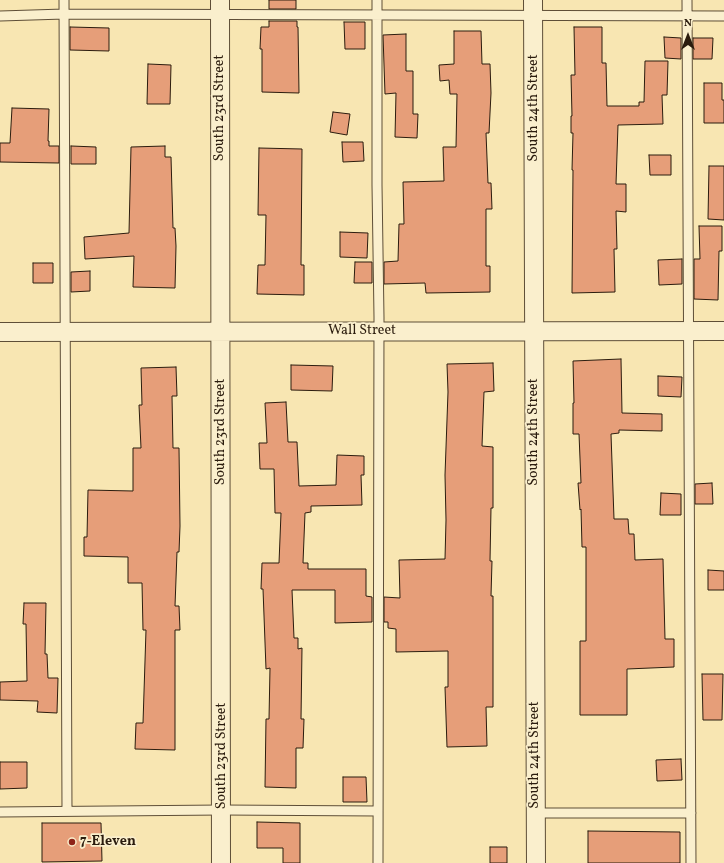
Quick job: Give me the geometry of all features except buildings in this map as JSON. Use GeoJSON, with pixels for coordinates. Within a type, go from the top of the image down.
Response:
{"type":"FeatureCollection","features":[{"type":"Feature","properties":{"kind":"street","name":"South 23rd Street"},"geometry":{"type":"LineString","coordinates":[[220,8],[221,863]]}},
{"type":"Feature","properties":{"kind":"street","name":"South 24th Street"},"geometry":{"type":"LineString","coordinates":[[533,8],[536,863]]}},
{"type":"Feature","properties":{"kind":"street","name":"Wall Street"},"geometry":{"type":"LineString","coordinates":[[0,332],[378,332],[534,330],[724,331]]}},
{"type":"Feature","properties":{"kind":"lane"},"geometry":{"type":"LineString","coordinates":[[64,0],[64,332],[67,811]]}},
{"type":"Feature","properties":{"kind":"lane"},"geometry":{"type":"LineString","coordinates":[[377,0],[376,185],[378,332],[378,863]]}},
{"type":"Feature","properties":{"kind":"lane"},"geometry":{"type":"LineString","coordinates":[[687,0],[691,863]]}},
{"type":"Feature","properties":{"kind":"lane"},"geometry":{"type":"LineString","coordinates":[[0,16],[220,8],[378,16],[533,8],[687,16],[724,16]]}},
{"type":"Feature","properties":{"kind":"lane"},"geometry":{"type":"LineString","coordinates":[[0,812],[222,810],[378,811]]}},
{"type":"Feature","properties":{"kind":"lane"},"geometry":{"type":"LineString","coordinates":[[536,814],[691,813]]}},
{"type":"Feature","properties":{"kind":"place","name":"7-Eleven"},"geometry":{"type":"Point","coordinates":[72,842]}}]}
